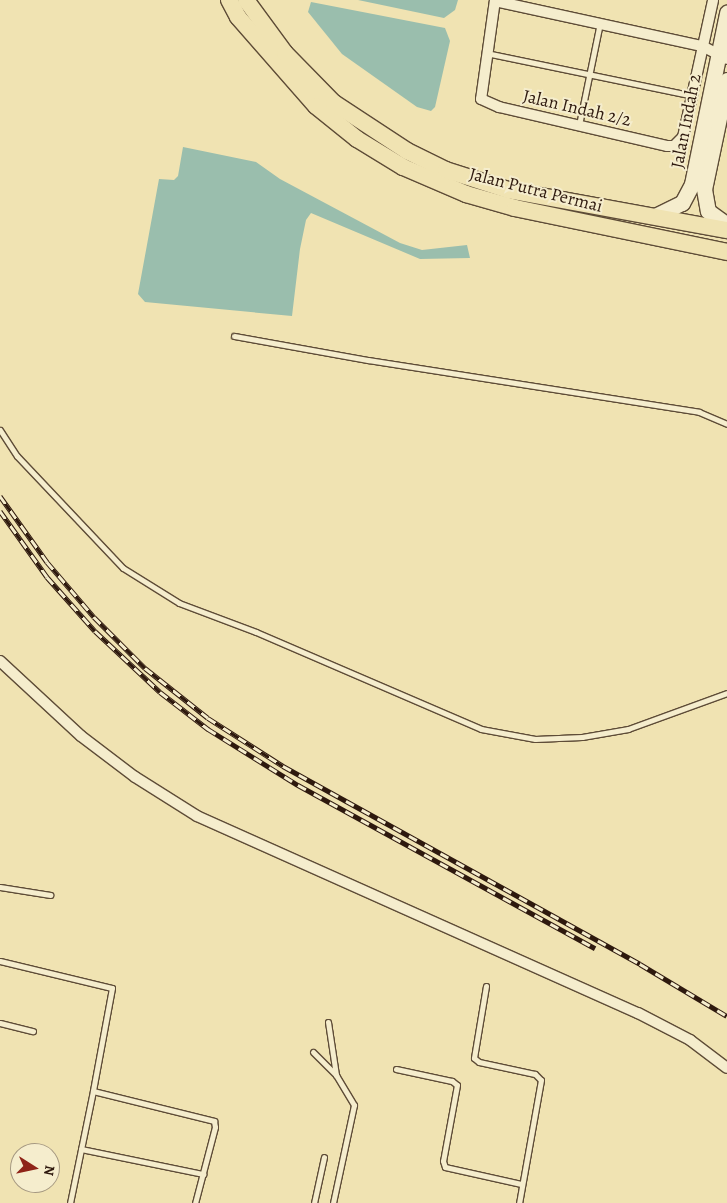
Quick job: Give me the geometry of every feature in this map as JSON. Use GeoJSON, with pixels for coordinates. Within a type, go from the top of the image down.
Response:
{"type":"FeatureCollection","features":[{"type":"Feature","properties":{"kind":"main road","name":"Jalan Putra Permai"},"geometry":{"type":"LineString","coordinates":[[229,0],[244,24],[316,106],[357,139],[403,167],[458,191],[515,208],[727,252]]}},
{"type":"Feature","properties":{"kind":"main road","name":"Jalan Putra Permai"},"geometry":{"type":"LineString","coordinates":[[246,0],[285,52],[334,102],[407,151],[469,180],[508,190],[727,230]]}},
{"type":"Feature","properties":{"kind":"street"},"geometry":{"type":"LineString","coordinates":[[485,53],[495,0],[702,46],[723,58]]}},
{"type":"Feature","properties":{"kind":"street"},"geometry":{"type":"LineString","coordinates":[[694,96],[702,46],[713,0]]}},
{"type":"Feature","properties":{"kind":"street","name":"Jalan Indah 2"},"geometry":{"type":"LineString","coordinates":[[655,216],[674,208],[688,197],[723,58],[727,13]]}},
{"type":"Feature","properties":{"kind":"street","name":"Jalan Indah 2/2"},"geometry":{"type":"LineString","coordinates":[[485,53],[480,86],[481,98],[490,104],[667,146],[680,142],[694,96]]}},
{"type":"Feature","properties":{"kind":"street","name":"Jalan Indah 2"},"geometry":{"type":"LineString","coordinates":[[727,80],[704,189],[708,212],[727,225]]}},
{"type":"Feature","properties":{"kind":"street"},"geometry":{"type":"LineString","coordinates":[[0,661],[81,736],[135,777],[197,816],[638,1013],[690,1040],[727,1068]]}},
{"type":"Feature","properties":{"kind":"lane"},"geometry":{"type":"LineString","coordinates":[[579,125],[600,22]]}},
{"type":"Feature","properties":{"kind":"lane"},"geometry":{"type":"LineString","coordinates":[[485,53],[694,96]]}},
{"type":"Feature","properties":{"kind":"lane"},"geometry":{"type":"LineString","coordinates":[[234,336],[699,412],[727,424]]}},
{"type":"Feature","properties":{"kind":"lane"},"geometry":{"type":"LineString","coordinates":[[0,430],[17,456],[124,568],[180,603],[256,632],[481,728],[535,739],[582,737],[628,729],[727,693]]}},
{"type":"Feature","properties":{"kind":"lane"},"geometry":{"type":"LineString","coordinates":[[0,887],[50,895]]}},
{"type":"Feature","properties":{"kind":"lane"},"geometry":{"type":"LineString","coordinates":[[0,961],[112,988],[70,1203]]}},
{"type":"Feature","properties":{"kind":"lane"},"geometry":{"type":"LineString","coordinates":[[486,986],[474,1058],[479,1062],[534,1074],[541,1080],[519,1203]]}},
{"type":"Feature","properties":{"kind":"lane"},"geometry":{"type":"LineString","coordinates":[[328,1022],[336,1075]]}},
{"type":"Feature","properties":{"kind":"lane"},"geometry":{"type":"LineString","coordinates":[[0,1023],[34,1031]]}},
{"type":"Feature","properties":{"kind":"lane"},"geometry":{"type":"LineString","coordinates":[[313,1052],[336,1075],[352,1098],[354,1111],[333,1203]]}},
{"type":"Feature","properties":{"kind":"lane"},"geometry":{"type":"LineString","coordinates":[[396,1069],[452,1081],[457,1085],[443,1161],[445,1167],[521,1184]]}},
{"type":"Feature","properties":{"kind":"lane"},"geometry":{"type":"LineString","coordinates":[[93,1091],[214,1121],[215,1127],[195,1203]]}},
{"type":"Feature","properties":{"kind":"lane"},"geometry":{"type":"LineString","coordinates":[[81,1150],[203,1174]]}},
{"type":"Feature","properties":{"kind":"lane"},"geometry":{"type":"LineString","coordinates":[[314,1203],[324,1158]]}},
{"type":"Feature","properties":{"kind":"shaded area"},"geometry":{"type":"Polygon","coordinates":[[[358,0],[458,0],[455,10],[444,18],[358,0]]]}},
{"type":"Feature","properties":{"kind":"shaded area"},"geometry":{"type":"Polygon","coordinates":[[[311,2],[445,28],[450,41],[435,107],[431,111],[417,107],[342,54],[308,12],[311,2]]]}},
{"type":"Feature","properties":{"kind":"shaded area"},"geometry":{"type":"Polygon","coordinates":[[[183,147],[256,162],[280,179],[400,243],[422,250],[467,245],[470,258],[420,259],[311,213],[306,220],[300,249],[292,316],[145,302],[138,294],[159,179],[174,180],[178,176],[183,147]]]}},
{"type":"Feature","properties":{"kind":"railway"},"geometry":{"type":"LineString","coordinates":[[0,496],[47,562],[94,617],[145,668],[208,718],[283,766],[640,964],[727,1016]]}},
{"type":"Feature","properties":{"kind":"railway"},"geometry":{"type":"LineString","coordinates":[[0,511],[47,577],[95,631],[160,692],[208,729],[298,785],[595,948]]}}]}
